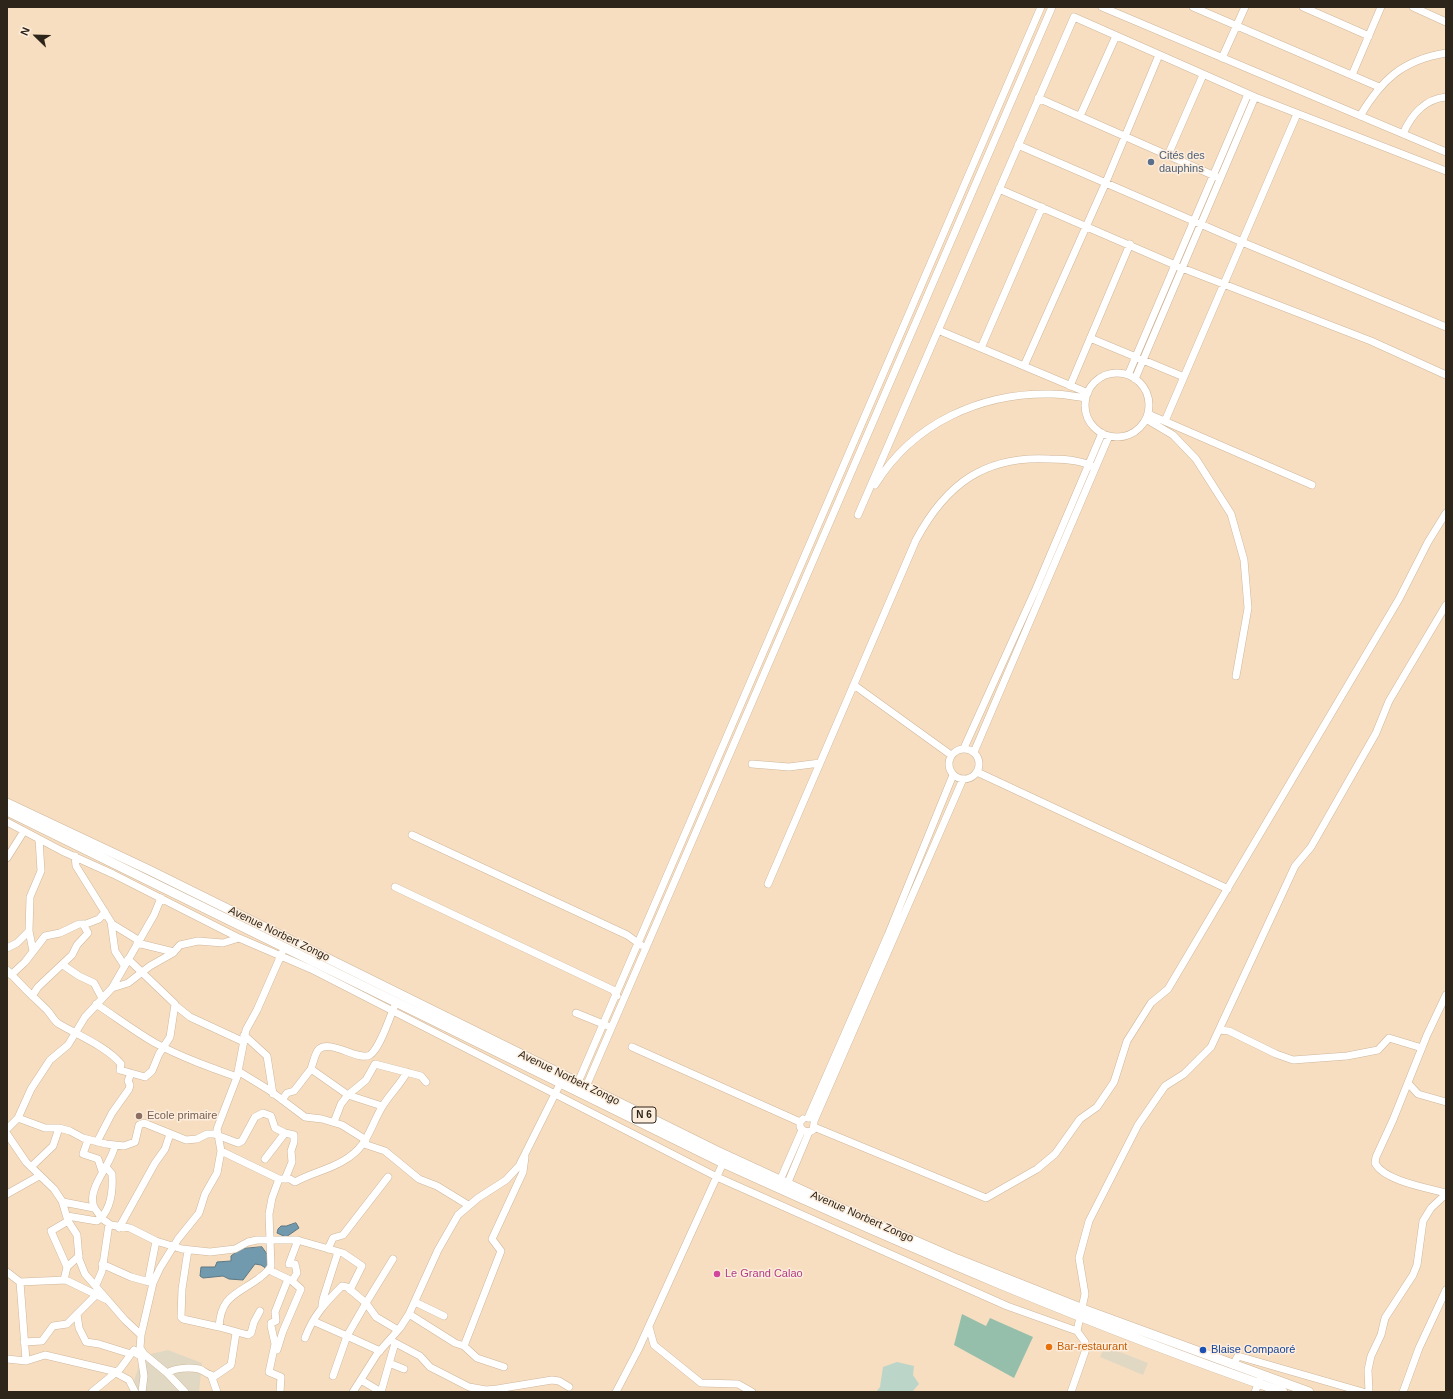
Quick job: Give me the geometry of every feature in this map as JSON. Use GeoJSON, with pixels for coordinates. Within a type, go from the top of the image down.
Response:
{"type":"FeatureCollection","features":[{"type":"Feature","properties":{"kind":"main road","name":"Avenue Norbert Zongo"},"geometry":{"type":"LineString","coordinates":[[7,803],[149,870],[581,1088],[935,1257],[1081,1313],[1258,1384],[1283,1392]]}},
{"type":"Feature","properties":{"kind":"main road","name":"Avenue Norbert Zongo"},"geometry":{"type":"LineString","coordinates":[[7,812],[561,1082],[581,1088],[723,1163],[782,1185]]}},
{"type":"Feature","properties":{"kind":"main road","name":"Avenue Norbert Zongo"},"geometry":{"type":"LineString","coordinates":[[1081,1313],[1233,1365],[1258,1384],[1298,1390]]}},
{"type":"Feature","properties":{"kind":"main road","name":"N 6"},"geometry":{"type":"LineString","coordinates":[[1298,1390],[1309,1392]]}},
{"type":"Feature","properties":{"kind":"street"},"geometry":{"type":"LineString","coordinates":[[581,1088],[616,994],[1041,7]]}},
{"type":"Feature","properties":{"kind":"street"},"geometry":{"type":"LineString","coordinates":[[581,1088],[612,1027],[1052,7]]}},
{"type":"Feature","properties":{"kind":"street"},"geometry":{"type":"LineString","coordinates":[[1102,7],[1446,152]]}},
{"type":"Feature","properties":{"kind":"street"},"geometry":{"type":"LineString","coordinates":[[1193,7],[1379,87]]}},
{"type":"Feature","properties":{"kind":"street"},"geometry":{"type":"LineString","coordinates":[[1222,58],[1245,7]]}},
{"type":"Feature","properties":{"kind":"street"},"geometry":{"type":"LineString","coordinates":[[1303,7],[1369,36]]}},
{"type":"Feature","properties":{"kind":"street"},"geometry":{"type":"LineString","coordinates":[[1352,76],[1381,7]]}},
{"type":"Feature","properties":{"kind":"street"},"geometry":{"type":"LineString","coordinates":[[1413,7],[1446,22]]}},
{"type":"Feature","properties":{"kind":"street"},"geometry":{"type":"LineString","coordinates":[[1087,396],[1024,394],[992,399],[946,417],[928,428],[900,451],[885,468],[858,515],[1074,17],[1248,94],[1297,114],[1350,132],[1446,171]]}},
{"type":"Feature","properties":{"kind":"street"},"geometry":{"type":"LineString","coordinates":[[1080,116],[1116,36]]}},
{"type":"Feature","properties":{"kind":"street"},"geometry":{"type":"LineString","coordinates":[[1360,116],[1379,87],[1396,71],[1412,62],[1446,53]]}},
{"type":"Feature","properties":{"kind":"street"},"geometry":{"type":"LineString","coordinates":[[1024,366],[1106,182],[1124,135],[1159,55]]}},
{"type":"Feature","properties":{"kind":"street"},"geometry":{"type":"LineString","coordinates":[[1168,155],[1204,75]]}},
{"type":"Feature","properties":{"kind":"street"},"geometry":{"type":"LineString","coordinates":[[1218,177],[1248,94]]}},
{"type":"Feature","properties":{"kind":"street"},"geometry":{"type":"LineString","coordinates":[[1131,377],[1218,177],[1256,97]]}},
{"type":"Feature","properties":{"kind":"street"},"geometry":{"type":"LineString","coordinates":[[1403,134],[1408,121],[1417,111],[1428,102],[1446,97]]}},
{"type":"Feature","properties":{"kind":"street"},"geometry":{"type":"LineString","coordinates":[[1038,98],[1218,177]]}},
{"type":"Feature","properties":{"kind":"street"},"geometry":{"type":"LineString","coordinates":[[1165,422],[1297,114]]}},
{"type":"Feature","properties":{"kind":"street"},"geometry":{"type":"LineString","coordinates":[[1018,145],[1242,242],[1446,327]]}},
{"type":"Feature","properties":{"kind":"street"},"geometry":{"type":"LineString","coordinates":[[999,188],[1179,266],[1371,341],[1446,375]]}},
{"type":"Feature","properties":{"kind":"street"},"geometry":{"type":"LineString","coordinates":[[981,348],[1042,207]]}},
{"type":"Feature","properties":{"kind":"street"},"geometry":{"type":"LineString","coordinates":[[1070,386],[1130,244]]}},
{"type":"Feature","properties":{"kind":"street"},"geometry":{"type":"LineString","coordinates":[[938,330],[1070,386],[1087,396]]}},
{"type":"Feature","properties":{"kind":"street"},"geometry":{"type":"LineString","coordinates":[[1090,338],[1184,377]]}},
{"type":"Feature","properties":{"kind":"street"},"geometry":{"type":"LineString","coordinates":[[1117,374],[1131,377],[1146,393],[1149,404],[1147,417],[1140,428],[1131,434],[1121,437],[1109,436],[1102,433],[1093,426],[1088,418],[1086,408],[1087,396],[1098,381],[1107,375],[1117,374]]}},
{"type":"Feature","properties":{"kind":"street"},"geometry":{"type":"LineString","coordinates":[[1147,417],[1165,422],[1312,485]]}},
{"type":"Feature","properties":{"kind":"street"},"geometry":{"type":"LineString","coordinates":[[1147,417],[1173,435],[1196,459],[1231,514],[1244,560],[1248,608],[1236,676]]}},
{"type":"Feature","properties":{"kind":"street"},"geometry":{"type":"LineString","coordinates":[[974,752],[1038,592],[1092,466],[1102,433]]}},
{"type":"Feature","properties":{"kind":"street"},"geometry":{"type":"LineString","coordinates":[[1092,466],[1109,436]]}},
{"type":"Feature","properties":{"kind":"street"},"geometry":{"type":"LineString","coordinates":[[768,884],[916,540],[927,519],[943,498],[961,482],[988,466],[1027,458],[1058,459],[1092,466]]}},
{"type":"Feature","properties":{"kind":"street"},"geometry":{"type":"LineString","coordinates":[[632,1047],[808,1125],[986,1198],[1037,1169],[1055,1154],[1080,1119],[1097,1107],[1114,1082],[1127,1041],[1151,1003],[1168,988],[1228,889],[1399,598],[1428,542],[1446,513]]}},
{"type":"Feature","properties":{"kind":"street"},"geometry":{"type":"LineString","coordinates":[[964,748],[1038,592]]}},
{"type":"Feature","properties":{"kind":"street"},"geometry":{"type":"LineString","coordinates":[[1077,1331],[1085,1294],[1079,1258],[1089,1221],[1138,1125],[1165,1086],[1184,1074],[1211,1047],[1297,862],[1312,847],[1376,733],[1389,701],[1446,605]]}},
{"type":"Feature","properties":{"kind":"street"},"geometry":{"type":"LineString","coordinates":[[854,685],[951,755]]}},
{"type":"Feature","properties":{"kind":"street"},"geometry":{"type":"LineString","coordinates":[[964,748],[974,752],[979,761],[977,772],[969,778],[963,779],[953,775],[948,766],[951,755],[959,749],[964,748]]}},
{"type":"Feature","properties":{"kind":"street"},"geometry":{"type":"LineString","coordinates":[[752,764],[789,767],[820,763]]}},
{"type":"Feature","properties":{"kind":"street"},"geometry":{"type":"LineString","coordinates":[[977,772],[1228,889]]}},
{"type":"Feature","properties":{"kind":"street"},"geometry":{"type":"LineString","coordinates":[[890,936],[953,775]]}},
{"type":"Feature","properties":{"kind":"street"},"geometry":{"type":"LineString","coordinates":[[782,1185],[890,936],[963,779]]}},
{"type":"Feature","properties":{"kind":"street"},"geometry":{"type":"LineString","coordinates":[[7,822],[239,938],[311,968],[717,1177],[1007,1306],[1077,1331],[1085,1342],[1086,1349],[1071,1392]]}},
{"type":"Feature","properties":{"kind":"street"},"geometry":{"type":"LineString","coordinates":[[7,858],[24,831]]}},
{"type":"Feature","properties":{"kind":"street"},"geometry":{"type":"LineString","coordinates":[[412,835],[620,932],[639,942],[645,949]]}},
{"type":"Feature","properties":{"kind":"street"},"geometry":{"type":"LineString","coordinates":[[33,951],[29,931],[30,898],[41,871],[39,839]]}},
{"type":"Feature","properties":{"kind":"street"},"geometry":{"type":"LineString","coordinates":[[75,856],[76,866],[112,924],[114,949],[126,962],[142,974],[187,1016],[244,1039],[267,1056],[273,1094]]}},
{"type":"Feature","properties":{"kind":"street"},"geometry":{"type":"LineString","coordinates":[[395,887],[613,990],[616,994],[620,1008]]}},
{"type":"Feature","properties":{"kind":"street"},"geometry":{"type":"LineString","coordinates":[[7,1129],[18,1118],[27,1096],[53,1056],[68,1045],[99,1001],[112,988],[154,915],[161,898]]}},
{"type":"Feature","properties":{"kind":"street"},"geometry":{"type":"LineString","coordinates":[[105,912],[99,920],[79,924],[60,933],[46,935],[33,951],[8,973],[48,1012],[57,1023],[76,1032],[118,1060],[121,1064],[120,1070],[145,1077],[152,1071],[172,1032],[175,1005]]}},
{"type":"Feature","properties":{"kind":"street"},"geometry":{"type":"LineString","coordinates":[[32,996],[38,987],[72,955],[77,946],[88,933],[84,924]]}},
{"type":"Feature","properties":{"kind":"street"},"geometry":{"type":"LineString","coordinates":[[112,924],[138,941],[174,952]]}},
{"type":"Feature","properties":{"kind":"street"},"geometry":{"type":"LineString","coordinates":[[7,948],[17,943],[29,931]]}},
{"type":"Feature","properties":{"kind":"street"},"geometry":{"type":"LineString","coordinates":[[112,988],[125,985],[142,974],[150,966],[174,952],[180,945],[192,941],[223,943],[239,938]]}},
{"type":"Feature","properties":{"kind":"street"},"geometry":{"type":"LineString","coordinates":[[151,1283],[173,1246],[199,1213],[218,1168],[221,1151],[217,1135],[218,1126],[238,1074],[244,1039],[284,947]]}},
{"type":"Feature","properties":{"kind":"street"},"geometry":{"type":"LineString","coordinates":[[63,965],[94,984],[99,1001],[141,1035],[197,1063],[238,1074],[273,1094],[305,1117],[334,1122],[354,1131],[365,1142],[385,1151],[419,1179],[437,1186],[468,1205]]}},
{"type":"Feature","properties":{"kind":"street"},"geometry":{"type":"LineString","coordinates":[[1446,995],[1376,1157],[1375,1164],[1379,1170],[1399,1180],[1446,1194]]}},
{"type":"Feature","properties":{"kind":"street"},"geometry":{"type":"LineString","coordinates":[[282,1100],[288,1093],[294,1090],[311,1069],[318,1050],[321,1048],[332,1047],[365,1056],[371,1054],[378,1044],[396,1002]]}},
{"type":"Feature","properties":{"kind":"street"},"geometry":{"type":"LineString","coordinates":[[576,1013],[612,1027]]}},
{"type":"Feature","properties":{"kind":"street"},"geometry":{"type":"LineString","coordinates":[[1219,1030],[1229,1031],[1276,1054],[1293,1060],[1348,1056],[1378,1050],[1389,1038],[1422,1048]]}},
{"type":"Feature","properties":{"kind":"street"},"geometry":{"type":"LineString","coordinates":[[334,1122],[341,1104],[348,1095],[366,1080],[375,1064],[421,1076],[426,1082]]}},
{"type":"Feature","properties":{"kind":"street"},"geometry":{"type":"LineString","coordinates":[[311,1069],[348,1095],[382,1106]]}},
{"type":"Feature","properties":{"kind":"street"},"geometry":{"type":"LineString","coordinates":[[221,1151],[282,1179],[290,1179],[295,1182],[308,1175],[343,1162],[355,1153],[365,1142],[382,1106],[398,1087],[406,1072]]}},
{"type":"Feature","properties":{"kind":"street"},"geometry":{"type":"LineString","coordinates":[[97,1142],[111,1114],[129,1089],[130,1085],[128,1081],[131,1073]]}},
{"type":"Feature","properties":{"kind":"street"},"geometry":{"type":"LineString","coordinates":[[361,1380],[382,1392],[393,1341],[398,1330],[409,1314],[451,1226],[468,1205],[506,1180],[526,1156],[561,1082]]}},
{"type":"Feature","properties":{"kind":"street"},"geometry":{"type":"LineString","coordinates":[[1408,1083],[1418,1094],[1446,1102]]}},
{"type":"Feature","properties":{"kind":"street"},"geometry":{"type":"LineString","coordinates":[[18,1118],[45,1128],[59,1128],[88,1140],[124,1146],[134,1143],[138,1136],[139,1125],[144,1123],[170,1134],[191,1140],[200,1139],[208,1134],[217,1135],[237,1143],[241,1142],[255,1116],[262,1113],[271,1116],[275,1128],[285,1133],[293,1134],[295,1138],[291,1151],[292,1162],[271,1203],[268,1228],[272,1260],[269,1270],[227,1300],[220,1312],[218,1326]]}},
{"type":"Feature","properties":{"kind":"street"},"geometry":{"type":"LineString","coordinates":[[31,1167],[53,1146],[59,1128]]}},
{"type":"Feature","properties":{"kind":"street"},"geometry":{"type":"LineString","coordinates":[[265,1159],[285,1133]]}},
{"type":"Feature","properties":{"kind":"street"},"geometry":{"type":"LineString","coordinates":[[7,1134],[31,1167],[54,1189],[63,1202],[68,1219],[77,1235],[79,1256],[85,1274],[96,1285],[107,1300],[141,1335]]}},
{"type":"Feature","properties":{"kind":"street"},"geometry":{"type":"LineString","coordinates":[[119,1228],[155,1163],[165,1149],[170,1134]]}},
{"type":"Feature","properties":{"kind":"street"},"geometry":{"type":"LineString","coordinates":[[68,1267],[51,1231],[68,1219],[97,1221],[102,1218],[106,1211],[112,1192],[112,1174],[104,1169],[98,1159],[83,1154],[88,1140]]}},
{"type":"Feature","properties":{"kind":"street"},"geometry":{"type":"LineString","coordinates":[[115,1145],[93,1198],[94,1208],[109,1224],[119,1228],[130,1228],[156,1241],[173,1246],[188,1250],[210,1252],[234,1249],[248,1242],[269,1239],[298,1240],[349,1256],[362,1266],[350,1290]]}},
{"type":"Feature","properties":{"kind":"street"},"geometry":{"type":"LineString","coordinates":[[464,1346],[501,1251],[492,1239],[524,1172],[526,1156]]}},
{"type":"Feature","properties":{"kind":"street"},"geometry":{"type":"LineString","coordinates":[[616,1392],[649,1327],[723,1163]]}},
{"type":"Feature","properties":{"kind":"street"},"geometry":{"type":"LineString","coordinates":[[7,1194],[39,1176]]}},
{"type":"Feature","properties":{"kind":"street"},"geometry":{"type":"LineString","coordinates":[[328,1249],[333,1238],[343,1235],[388,1177]]}},
{"type":"Feature","properties":{"kind":"street"},"geometry":{"type":"LineString","coordinates":[[1369,1392],[1368,1370],[1370,1356],[1381,1335],[1385,1318],[1413,1275],[1417,1265],[1423,1222],[1431,1208],[1446,1194]]}},
{"type":"Feature","properties":{"kind":"street"},"geometry":{"type":"LineString","coordinates":[[63,1202],[94,1208]]}},
{"type":"Feature","properties":{"kind":"street"},"geometry":{"type":"LineString","coordinates":[[96,1285],[101,1273],[109,1224]]}},
{"type":"Feature","properties":{"kind":"street"},"geometry":{"type":"LineString","coordinates":[[280,1392],[282,1377],[269,1372],[301,1288],[292,1281],[297,1273],[294,1264],[289,1264],[298,1240]]}},
{"type":"Feature","properties":{"kind":"street"},"geometry":{"type":"LineString","coordinates":[[142,1392],[144,1376],[141,1335],[151,1283],[156,1241]]}},
{"type":"Feature","properties":{"kind":"street"},"geometry":{"type":"LineString","coordinates":[[188,1250],[182,1289],[183,1319],[218,1326],[246,1335],[251,1333],[254,1322],[260,1311]]}},
{"type":"Feature","properties":{"kind":"street"},"geometry":{"type":"LineString","coordinates":[[322,1305],[323,1297],[338,1252]]}},
{"type":"Feature","properties":{"kind":"street"},"geometry":{"type":"LineString","coordinates":[[64,1280],[68,1267],[79,1256]]}},
{"type":"Feature","properties":{"kind":"street"},"geometry":{"type":"LineString","coordinates":[[333,1376],[347,1336],[393,1259]]}},
{"type":"Feature","properties":{"kind":"street"},"geometry":{"type":"LineString","coordinates":[[102,1264],[151,1283]]}},
{"type":"Feature","properties":{"kind":"street"},"geometry":{"type":"LineString","coordinates":[[269,1270],[288,1279],[275,1312],[276,1321],[271,1323],[275,1339],[272,1361]]}},
{"type":"Feature","properties":{"kind":"street"},"geometry":{"type":"LineString","coordinates":[[8,1275],[20,1282],[36,1280],[54,1282],[64,1280],[74,1282],[107,1300]]}},
{"type":"Feature","properties":{"kind":"street"},"geometry":{"type":"LineString","coordinates":[[20,1282],[26,1361]]}},
{"type":"Feature","properties":{"kind":"street"},"geometry":{"type":"LineString","coordinates":[[305,1338],[322,1305],[342,1286],[350,1290],[366,1303],[376,1317],[398,1330]]}},
{"type":"Feature","properties":{"kind":"street"},"geometry":{"type":"LineString","coordinates":[[1403,1392],[1419,1348],[1446,1290]]}},
{"type":"Feature","properties":{"kind":"street"},"geometry":{"type":"LineString","coordinates":[[24,1342],[42,1341],[54,1326],[67,1324],[96,1295]]}},
{"type":"Feature","properties":{"kind":"street"},"geometry":{"type":"LineString","coordinates":[[415,1302],[444,1316]]}},
{"type":"Feature","properties":{"kind":"street"},"geometry":{"type":"LineString","coordinates":[[77,1314],[79,1328],[86,1342],[132,1353]]}},
{"type":"Feature","properties":{"kind":"street"},"geometry":{"type":"LineString","coordinates":[[409,1314],[455,1343],[464,1346],[477,1358],[504,1367]]}},
{"type":"Feature","properties":{"kind":"street"},"geometry":{"type":"LineString","coordinates":[[313,1321],[380,1351]]}},
{"type":"Feature","properties":{"kind":"street"},"geometry":{"type":"LineString","coordinates":[[649,1327],[654,1345],[701,1383],[738,1384],[752,1392]]}},
{"type":"Feature","properties":{"kind":"street"},"geometry":{"type":"LineString","coordinates":[[212,1378],[231,1365],[236,1333]]}},
{"type":"Feature","properties":{"kind":"street"},"geometry":{"type":"LineString","coordinates":[[352,1392],[380,1351],[393,1341]]}},
{"type":"Feature","properties":{"kind":"street"},"geometry":{"type":"LineString","coordinates":[[393,1341],[420,1356],[430,1367],[475,1390],[497,1389],[552,1380],[559,1381],[569,1386]]}},
{"type":"Feature","properties":{"kind":"street"},"geometry":{"type":"LineString","coordinates":[[92,1392],[116,1372],[132,1353],[141,1350]]}},
{"type":"Feature","properties":{"kind":"street"},"geometry":{"type":"LineString","coordinates":[[141,1350],[167,1373],[185,1392]]}},
{"type":"Feature","properties":{"kind":"street"},"geometry":{"type":"LineString","coordinates":[[7,1360],[26,1361],[45,1355],[116,1372],[129,1380],[135,1392]]}},
{"type":"Feature","properties":{"kind":"street"},"geometry":{"type":"LineString","coordinates":[[1233,1365],[1238,1356],[1363,1392]]}},
{"type":"Feature","properties":{"kind":"street"},"geometry":{"type":"LineString","coordinates":[[389,1363],[404,1369]]}},
{"type":"Feature","properties":{"kind":"street"},"geometry":{"type":"LineString","coordinates":[[167,1373],[172,1370],[186,1368],[200,1369],[211,1375],[217,1392]]}},
{"type":"Feature","properties":{"kind":"shaded area"},"geometry":{"type":"Polygon","coordinates":[[[1105,1346],[1148,1363],[1143,1375],[1100,1357],[1105,1346]]]}},
{"type":"Feature","properties":{"kind":"shaded area"},"geometry":{"type":"Polygon","coordinates":[[[168,1350],[202,1363],[199,1392],[133,1391],[134,1381],[142,1356],[168,1350]]]}},
{"type":"Feature","properties":{"kind":"green space"},"geometry":{"type":"Polygon","coordinates":[[[962,1314],[986,1326],[990,1318],[1033,1337],[1014,1378],[954,1345],[962,1314]]]}},
{"type":"Feature","properties":{"kind":"green space"},"geometry":{"type":"Polygon","coordinates":[[[897,1362],[914,1366],[913,1375],[919,1384],[912,1392],[876,1392],[880,1387],[883,1367],[897,1362]]]}},
{"type":"Feature","properties":{"kind":"water"},"geometry":{"type":"Polygon","coordinates":[[[296,1223],[299,1228],[286,1237],[277,1233],[281,1226],[296,1223]]]}},
{"type":"Feature","properties":{"kind":"water"},"geometry":{"type":"Polygon","coordinates":[[[262,1247],[269,1257],[267,1269],[261,1265],[255,1264],[243,1280],[229,1279],[223,1276],[203,1278],[200,1276],[201,1267],[215,1267],[217,1262],[231,1261],[231,1256],[240,1249],[262,1247]]]}},
{"type":"Feature","properties":{"kind":"place","name":"Cités des dauphins"},"geometry":{"type":"Point","coordinates":[1151,162]}},
{"type":"Feature","properties":{"kind":"place","name":"Ecole primaire"},"geometry":{"type":"Point","coordinates":[139,1116]}},
{"type":"Feature","properties":{"kind":"place","name":"Le Grand Calao"},"geometry":{"type":"Point","coordinates":[717,1274]}},
{"type":"Feature","properties":{"kind":"place","name":"Bar-restaurant"},"geometry":{"type":"Point","coordinates":[1049,1347]}},
{"type":"Feature","properties":{"kind":"place","name":"Blaise Compaoré"},"geometry":{"type":"Point","coordinates":[1203,1350]}}]}
